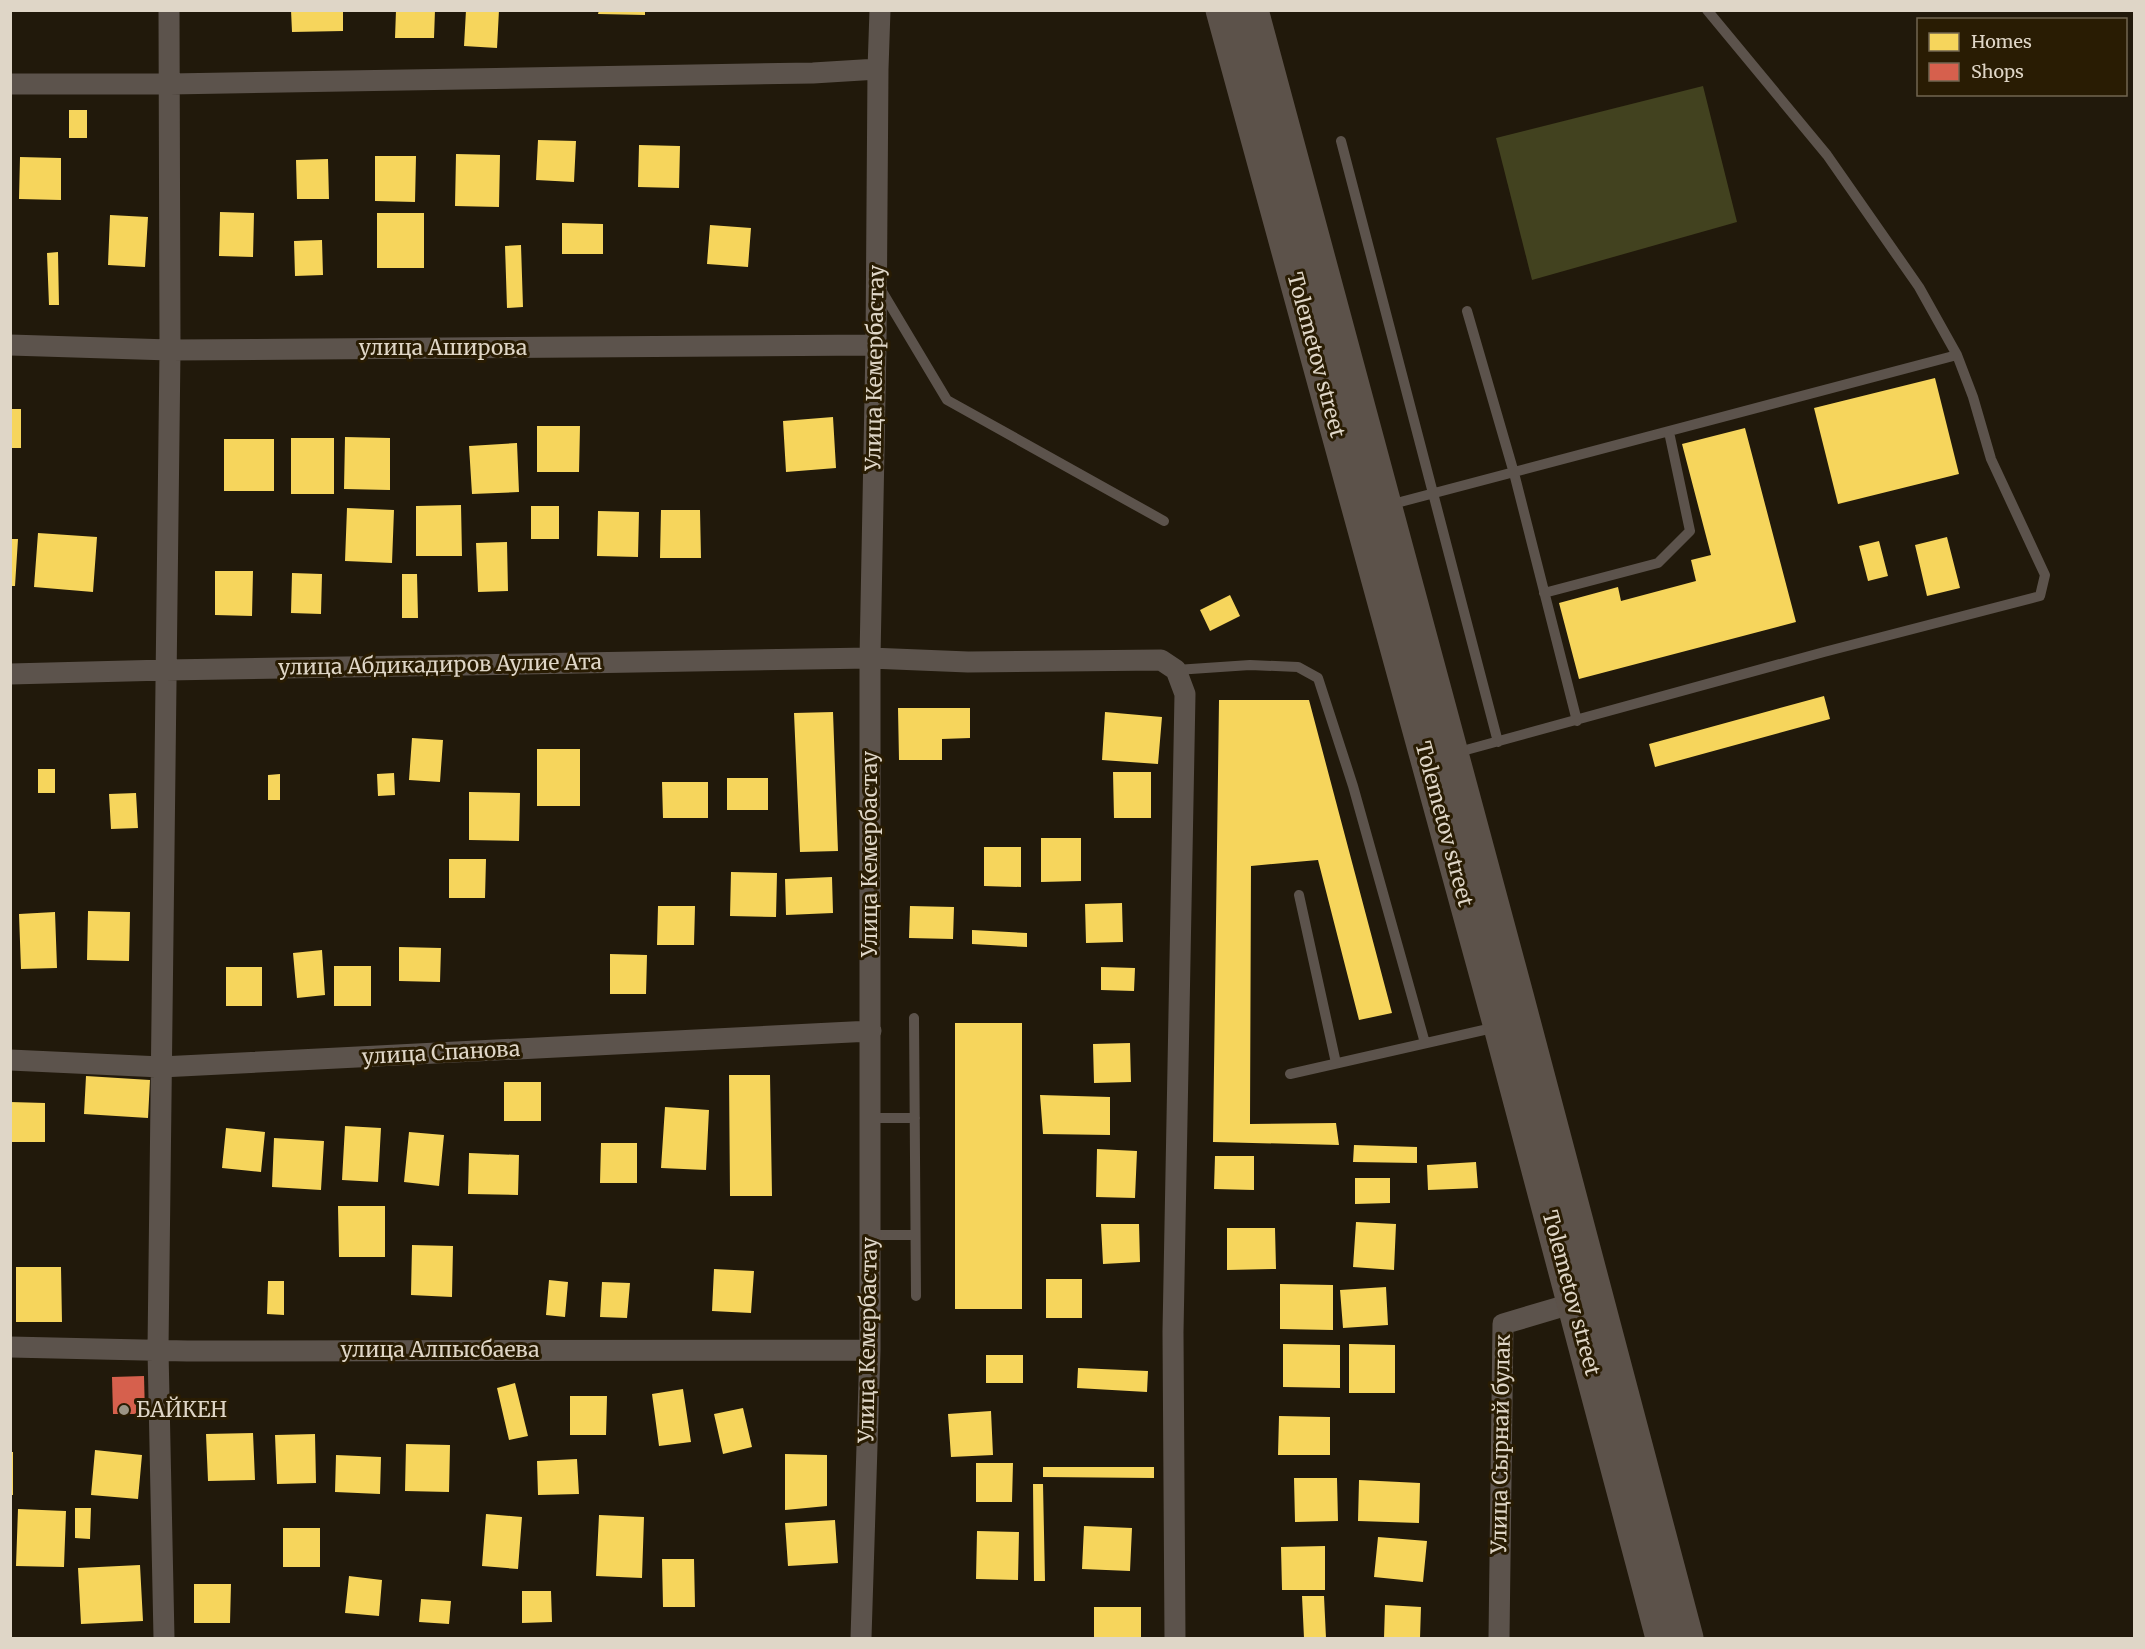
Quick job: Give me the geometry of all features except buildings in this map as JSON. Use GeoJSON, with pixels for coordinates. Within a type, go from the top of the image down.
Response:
{"type":"FeatureCollection","features":[{"type":"Feature","properties":{"kind":"main road","name":"Tolemetov street"},"geometry":{"type":"LineString","coordinates":[[1222,10],[1500,1027],[1662,1638]]}},
{"type":"Feature","properties":{"kind":"main road","name":"Tolemetov street"},"geometry":{"type":"LineString","coordinates":[[1252,10],[1687,1638]]}},
{"type":"Feature","properties":{"kind":"street"},"geometry":{"type":"LineString","coordinates":[[164,1638],[158,1350],[170,350],[169,10]]}},
{"type":"Feature","properties":{"kind":"street","name":"Улица Кемербастау"},"geometry":{"type":"LineString","coordinates":[[861,1638],[870,1350],[870,658],[880,10]]}},
{"type":"Feature","properties":{"kind":"street"},"geometry":{"type":"LineString","coordinates":[[10,84],[170,84],[801,73],[878,69]]}},
{"type":"Feature","properties":{"kind":"street","name":"улица Аширова"},"geometry":{"type":"LineString","coordinates":[[10,345],[170,350],[876,345]]}},
{"type":"Feature","properties":{"kind":"street","name":"улица Абдикадиров Аулие Ата"},"geometry":{"type":"LineString","coordinates":[[10,674],[870,658],[968,662],[1161,660],[1176,670]]}},
{"type":"Feature","properties":{"kind":"street"},"geometry":{"type":"LineString","coordinates":[[1175,1638],[1173,1332],[1185,694],[1176,670]]}},
{"type":"Feature","properties":{"kind":"street","name":"улица Спанова"},"geometry":{"type":"LineString","coordinates":[[10,1060],[161,1067],[871,1031]]}},
{"type":"Feature","properties":{"kind":"street","name":"Улица Сырнай булак"},"geometry":{"type":"LineString","coordinates":[[1498,1638],[1503,1324],[1574,1303]]}},
{"type":"Feature","properties":{"kind":"street","name":"улица Алпысбаева"},"geometry":{"type":"LineString","coordinates":[[10,1347],[158,1350],[870,1350]]}},
{"type":"Feature","properties":{"kind":"lane"},"geometry":{"type":"LineString","coordinates":[[1452,754],[1824,652],[2040,596],[2045,575],[1991,459],[1973,397],[1957,355],[1919,287],[1827,155],[1707,10]]}},
{"type":"Feature","properties":{"kind":"lane"},"geometry":{"type":"LineString","coordinates":[[1341,141],[1498,742]]}},
{"type":"Feature","properties":{"kind":"lane"},"geometry":{"type":"LineString","coordinates":[[877,282],[946,400],[1164,521]]}},
{"type":"Feature","properties":{"kind":"lane"},"geometry":{"type":"LineString","coordinates":[[1467,311],[1514,472],[1577,721]]}},
{"type":"Feature","properties":{"kind":"lane"},"geometry":{"type":"LineString","coordinates":[[1386,506],[1957,355]]}},
{"type":"Feature","properties":{"kind":"lane"},"geometry":{"type":"LineString","coordinates":[[1545,593],[1658,563],[1690,531],[1669,432]]}},
{"type":"Feature","properties":{"kind":"lane"},"geometry":{"type":"LineString","coordinates":[[1176,670],[1250,665],[1298,667],[1318,678],[1353,786],[1425,1043]]}},
{"type":"Feature","properties":{"kind":"lane"},"geometry":{"type":"LineString","coordinates":[[1299,895],[1336,1063]]}},
{"type":"Feature","properties":{"kind":"lane"},"geometry":{"type":"LineString","coordinates":[[914,1018],[916,1296]]}},
{"type":"Feature","properties":{"kind":"lane"},"geometry":{"type":"LineString","coordinates":[[1290,1074],[1500,1027]]}},
{"type":"Feature","properties":{"kind":"lane"},"geometry":{"type":"LineString","coordinates":[[870,1118],[915,1118]]}},
{"type":"Feature","properties":{"kind":"lane"},"geometry":{"type":"LineString","coordinates":[[870,1235],[915,1235]]}},
{"type":"Feature","properties":{"kind":"shaded area"},"geometry":{"type":"Polygon","coordinates":[[[1703,86],[1737,222],[1532,280],[1496,138],[1703,86]]]}},
{"type":"Feature","properties":{"kind":"place","name":"БАЙКЕН"},"geometry":{"type":"Point","coordinates":[124,1410]}}]}
